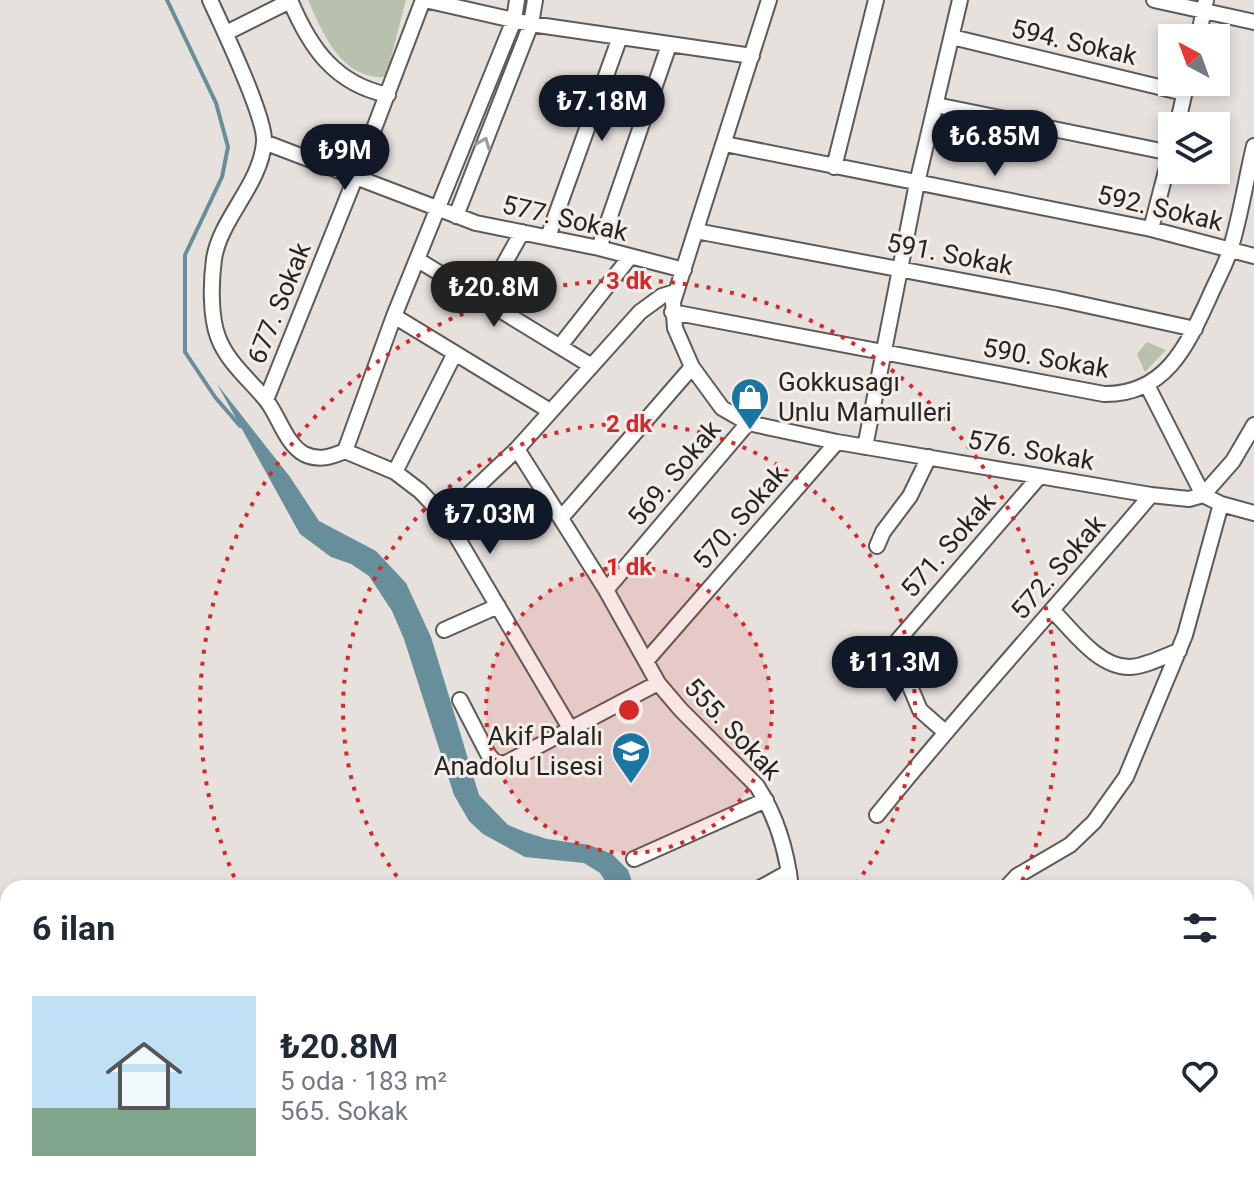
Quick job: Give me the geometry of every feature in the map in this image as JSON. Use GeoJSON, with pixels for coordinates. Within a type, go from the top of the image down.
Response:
{"type":"FeatureCollection","features":[{"type":"Feature","properties":{"kind":"street"},"geometry":{"type":"LineString","coordinates":[[210,0],[257,112],[264,142],[250,183],[217,248],[213,276],[216,334],[244,376],[266,400],[294,446],[304,454],[319,459],[345,451],[395,472],[420,491],[445,517],[571,730]]}},
{"type":"Feature","properties":{"kind":"street"},"geometry":{"type":"LineString","coordinates":[[226,33],[290,0],[309,39],[338,73],[367,90],[388,95]]}},
{"type":"Feature","properties":{"kind":"street"},"geometry":{"type":"LineString","coordinates":[[424,0],[531,24],[752,56]]}},
{"type":"Feature","properties":{"kind":"street","name":"677. Sokak"},"geometry":{"type":"LineString","coordinates":[[266,400],[424,0]]}},
{"type":"Feature","properties":{"kind":"street"},"geometry":{"type":"LineString","coordinates":[[345,451],[394,316],[514,20],[517,0]]}},
{"type":"Feature","properties":{"kind":"street"},"geometry":{"type":"LineString","coordinates":[[456,216],[531,24],[535,0]]}},
{"type":"Feature","properties":{"kind":"street","name":"576. Sokak"},"geometry":{"type":"LineString","coordinates":[[769,0],[675,292],[672,312],[680,343],[692,367],[722,408],[748,423],[837,442],[1151,495],[1189,499],[1203,495]]}},
{"type":"Feature","properties":{"kind":"street"},"geometry":{"type":"LineString","coordinates":[[834,167],[876,0]]}},
{"type":"Feature","properties":{"kind":"street"},"geometry":{"type":"LineString","coordinates":[[865,447],[917,183],[960,0]]}},
{"type":"Feature","properties":{"kind":"street"},"geometry":{"type":"LineString","coordinates":[[1154,0],[1205,5],[1254,22]]}},
{"type":"Feature","properties":{"kind":"street"},"geometry":{"type":"LineString","coordinates":[[548,237],[620,37]]}},
{"type":"Feature","properties":{"kind":"street","name":"594. Sokak"},"geometry":{"type":"LineString","coordinates":[[952,37],[1158,81]]}},
{"type":"Feature","properties":{"kind":"street"},"geometry":{"type":"LineString","coordinates":[[599,248],[669,45]]}},
{"type":"Feature","properties":{"kind":"street"},"geometry":{"type":"LineString","coordinates":[[936,105],[1158,148]]}},
{"type":"Feature","properties":{"kind":"street","name":"577. Sokak"},"geometry":{"type":"LineString","coordinates":[[264,142],[476,223],[599,248],[684,270]]}},
{"type":"Feature","properties":{"kind":"street","name":"592. Sokak"},"geometry":{"type":"LineString","coordinates":[[725,144],[1151,229],[1254,256]]}},
{"type":"Feature","properties":{"kind":"street","name":"590. Sokak"},"geometry":{"type":"LineString","coordinates":[[672,312],[1104,394],[1131,392],[1147,385],[1174,362],[1195,329],[1231,249],[1254,146]]}},
{"type":"Feature","properties":{"kind":"street"},"geometry":{"type":"LineString","coordinates":[[1151,229],[1162,184]]}},
{"type":"Feature","properties":{"kind":"street","name":"591. Sokak"},"geometry":{"type":"LineString","coordinates":[[696,231],[1195,329]]}},
{"type":"Feature","properties":{"kind":"street"},"geometry":{"type":"LineString","coordinates":[[484,300],[522,232]]}},
{"type":"Feature","properties":{"kind":"street"},"geometry":{"type":"LineString","coordinates":[[560,346],[630,257]]}},
{"type":"Feature","properties":{"kind":"street"},"geometry":{"type":"LineString","coordinates":[[418,260],[590,365]]}},
{"type":"Feature","properties":{"kind":"street"},"geometry":{"type":"LineString","coordinates":[[445,517],[517,449],[590,365],[651,303],[675,292]]}},
{"type":"Feature","properties":{"kind":"street"},"geometry":{"type":"LineString","coordinates":[[394,316],[550,411]]}},
{"type":"Feature","properties":{"kind":"street"},"geometry":{"type":"LineString","coordinates":[[395,472],[455,353]]}},
{"type":"Feature","properties":{"kind":"street"},"geometry":{"type":"LineString","coordinates":[[561,518],[692,367]]}},
{"type":"Feature","properties":{"kind":"street"},"geometry":{"type":"LineString","coordinates":[[1147,385],[1203,495],[1221,504],[1254,513]]}},
{"type":"Feature","properties":{"kind":"street","name":"569. Sokak"},"geometry":{"type":"LineString","coordinates":[[606,590],[748,423]]}},
{"type":"Feature","properties":{"kind":"street"},"geometry":{"type":"LineString","coordinates":[[1203,495],[1233,461],[1254,425]]}},
{"type":"Feature","properties":{"kind":"street","name":"570. Sokak"},"geometry":{"type":"LineString","coordinates":[[647,660],[837,442]]}},
{"type":"Feature","properties":{"kind":"street","name":"555. Sokak"},"geometry":{"type":"LineString","coordinates":[[517,449],[606,590],[658,683],[757,786],[766,800],[785,850],[790,880]]}},
{"type":"Feature","properties":{"kind":"street"},"geometry":{"type":"LineString","coordinates":[[877,546],[883,532],[915,488],[929,457]]}},
{"type":"Feature","properties":{"kind":"street","name":"571. Sokak"},"geometry":{"type":"LineString","coordinates":[[945,732],[920,710],[893,646],[1039,477]]}},
{"type":"Feature","properties":{"kind":"street","name":"572. Sokak"},"geometry":{"type":"LineString","coordinates":[[877,815],[1151,495]]}},
{"type":"Feature","properties":{"kind":"street"},"geometry":{"type":"LineString","coordinates":[[1013,880],[1070,845],[1094,822],[1126,777],[1179,651],[1221,504]]}},
{"type":"Feature","properties":{"kind":"street"},"geometry":{"type":"LineString","coordinates":[[444,630],[498,606]]}},
{"type":"Feature","properties":{"kind":"street"},"geometry":{"type":"LineString","coordinates":[[1053,611],[1094,652],[1111,662],[1130,667],[1179,651]]}},
{"type":"Feature","properties":{"kind":"street"},"geometry":{"type":"LineString","coordinates":[[460,700],[488,754],[499,763],[509,763],[658,683]]}},
{"type":"Feature","properties":{"kind":"street"},"geometry":{"type":"LineString","coordinates":[[634,859],[766,800]]}},
{"type":"Feature","properties":{"kind":"street"},"geometry":{"type":"LineString","coordinates":[[774,880],[789,872]]}},
{"type":"Feature","properties":{"kind":"green space"},"geometry":{"type":"Polygon","coordinates":[[[308,0],[406,0],[386,77],[371,76],[346,63],[320,27],[308,0]]]}},
{"type":"Feature","properties":{"kind":"green space"},"geometry":{"type":"Polygon","coordinates":[[[1147,342],[1166,350],[1145,372],[1137,354],[1147,342]]]}},
{"type":"Feature","properties":{"kind":"water"},"geometry":{"type":"Polygon","coordinates":[[[217,384],[290,477],[319,521],[376,551],[406,583],[431,637],[479,795],[508,825],[547,839],[589,845],[612,854],[628,870],[631,880],[605,880],[600,873],[584,863],[525,857],[483,834],[469,821],[454,795],[404,639],[392,611],[369,576],[351,564],[331,557],[300,534],[217,384]]]}},
{"type":"Feature","properties":{"kind":"waterway"},"geometry":{"type":"LineString","coordinates":[[167,0],[216,103],[228,147],[222,177],[185,255],[185,352],[215,397],[240,426]]}},
{"type":"Feature","properties":{"kind":"place","name":"Gokkusagı Unlu Mamulleri"},"geometry":{"type":"Point","coordinates":[750,431]}},
{"type":"Feature","properties":{"kind":"place","name":"Akif Palalı Anadolu Lisesi"},"geometry":{"type":"Point","coordinates":[631,785]}}]}
